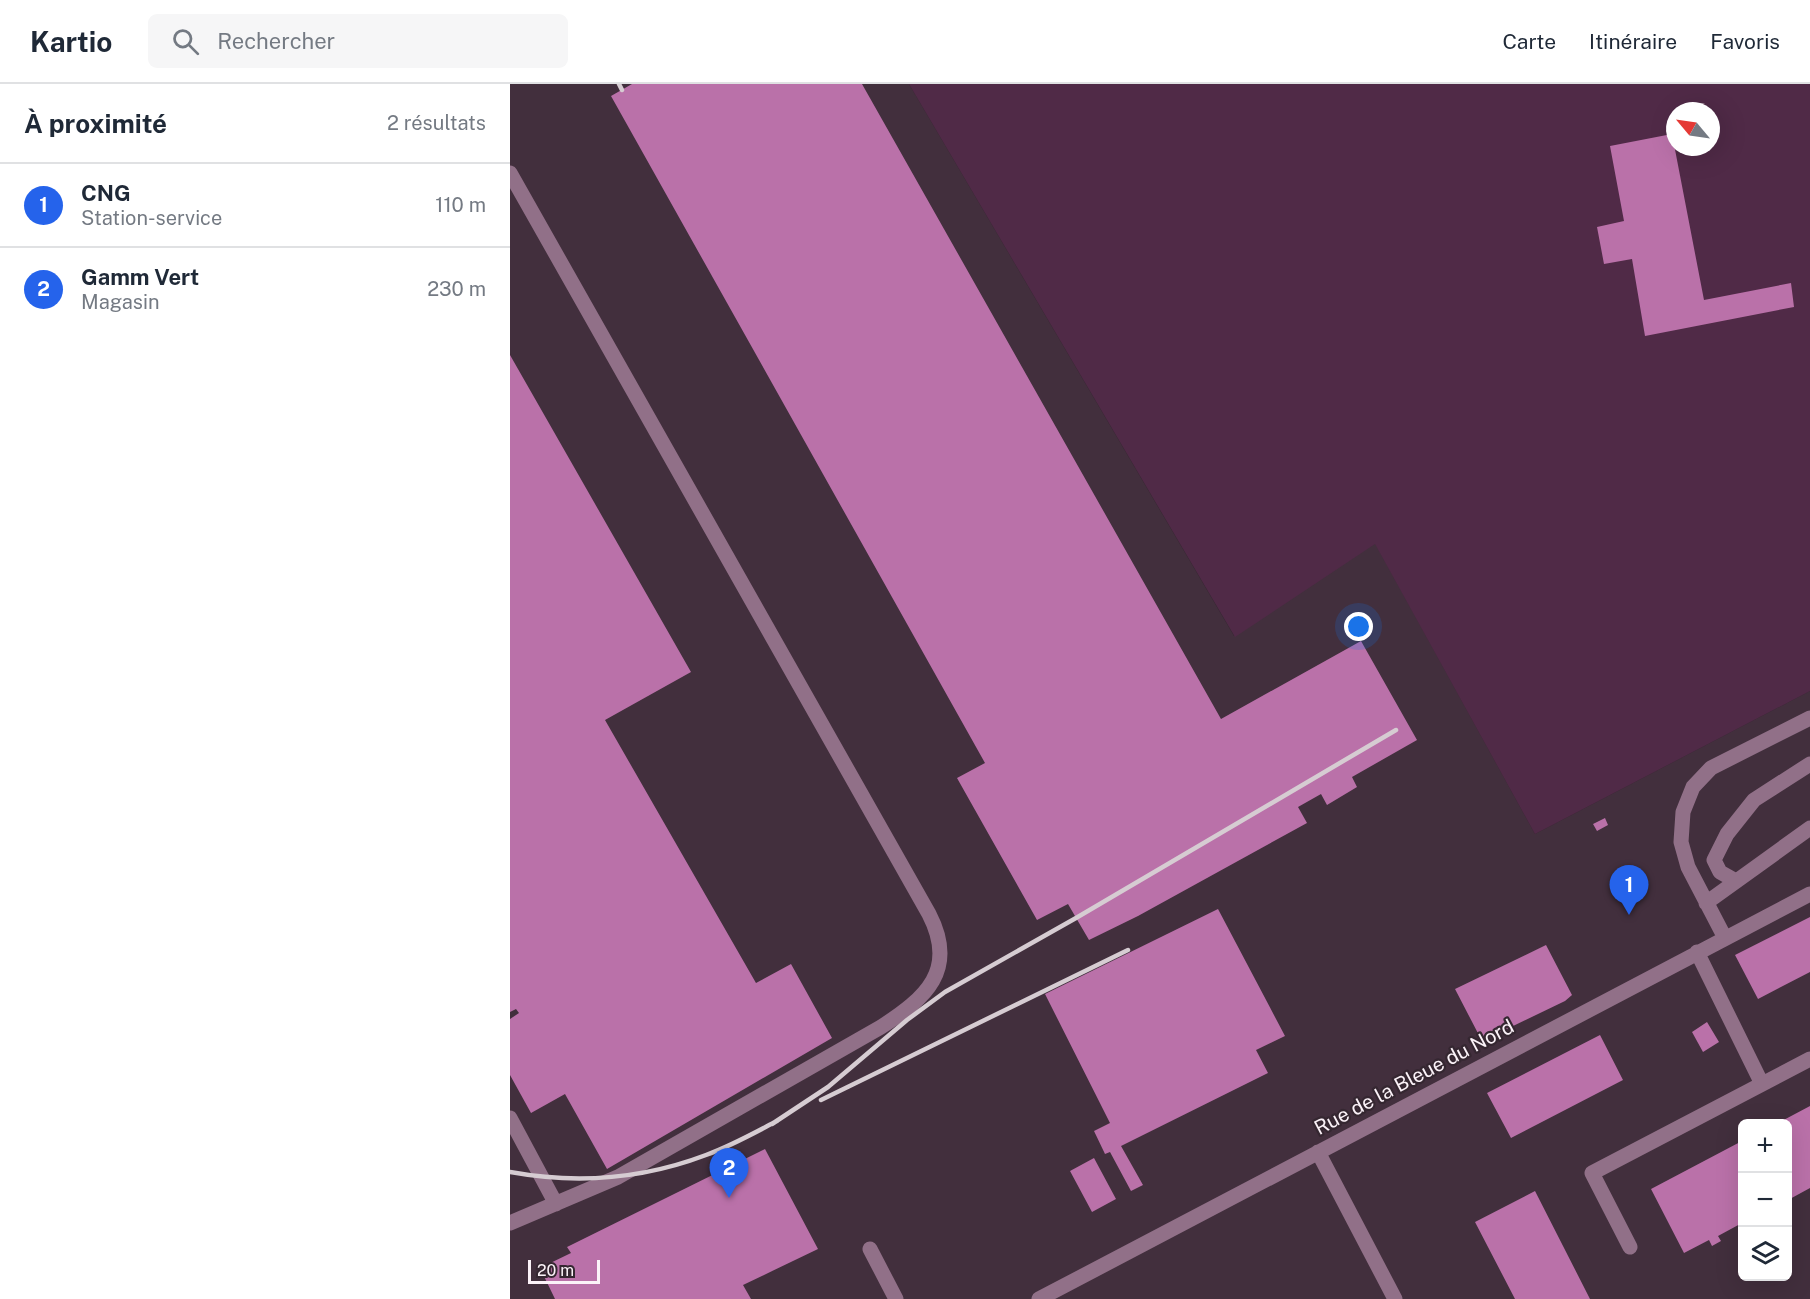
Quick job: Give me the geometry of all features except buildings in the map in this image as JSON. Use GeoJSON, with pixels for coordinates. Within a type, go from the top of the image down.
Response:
{"type":"FeatureCollection","features":[{"type":"Feature","properties":{"kind":"street"},"geometry":{"type":"LineString","coordinates":[[510,173],[924,904],[935,925],[942,946],[939,966],[928,987],[912,1005],[887,1024],[618,1177],[510,1223]]}},
{"type":"Feature","properties":{"kind":"street"},"geometry":{"type":"LineString","coordinates":[[1725,938],[1688,867],[1681,842],[1683,812],[1693,787],[1712,768],[1810,718]]}},
{"type":"Feature","properties":{"kind":"street"},"geometry":{"type":"LineString","coordinates":[[1736,881],[1720,872],[1714,860],[1727,834],[1754,800],[1810,764]]}},
{"type":"Feature","properties":{"kind":"street"},"geometry":{"type":"LineString","coordinates":[[1706,903],[1810,828]]}},
{"type":"Feature","properties":{"kind":"street","name":"Rue de la Bleue du Nord"},"geometry":{"type":"LineString","coordinates":[[1045,1297],[1810,894]]}},
{"type":"Feature","properties":{"kind":"street"},"geometry":{"type":"LineString","coordinates":[[1697,952],[1762,1084]]}},
{"type":"Feature","properties":{"kind":"street"},"geometry":{"type":"LineString","coordinates":[[1630,1247],[1592,1173],[1810,1059]]}},
{"type":"Feature","properties":{"kind":"street"},"geometry":{"type":"LineString","coordinates":[[510,1118],[556,1204]]}},
{"type":"Feature","properties":{"kind":"street"},"geometry":{"type":"LineString","coordinates":[[1318,1152],[1395,1299]]}},
{"type":"Feature","properties":{"kind":"street"},"geometry":{"type":"LineString","coordinates":[[870,1249],[896,1299]]}},
{"type":"Feature","properties":{"kind":"shaded area"},"geometry":{"type":"Polygon","coordinates":[[[510,84],[909,84],[1234,636],[1375,543],[1535,834],[1810,691],[1810,1299],[510,1299],[510,84]]]}},
{"type":"Feature","properties":{"kind":"shaded area"},"geometry":{"type":"Polygon","coordinates":[[[909,84],[1810,84],[1810,691],[1535,834],[1375,544],[1235,637],[909,84]]]}},
{"type":"Feature","properties":{"kind":"railway"},"geometry":{"type":"LineString","coordinates":[[619,84],[622,90]]}},
{"type":"Feature","properties":{"kind":"railway"},"geometry":{"type":"LineString","coordinates":[[772,1124],[828,1087],[907,1020],[945,992],[1076,918],[1396,730]]}},
{"type":"Feature","properties":{"kind":"railway"},"geometry":{"type":"LineString","coordinates":[[821,1100],[1128,950]]}},
{"type":"Feature","properties":{"kind":"railway"},"geometry":{"type":"LineString","coordinates":[[510,1172],[560,1178],[634,1174],[682,1163],[715,1151],[777,1121]]}},
{"type":"Feature","properties":{"kind":"place","name":"CNG"},"geometry":{"type":"Point","coordinates":[1629,915]}},
{"type":"Feature","properties":{"kind":"place","name":"Gamm Vert"},"geometry":{"type":"Point","coordinates":[729,1198]}}]}
